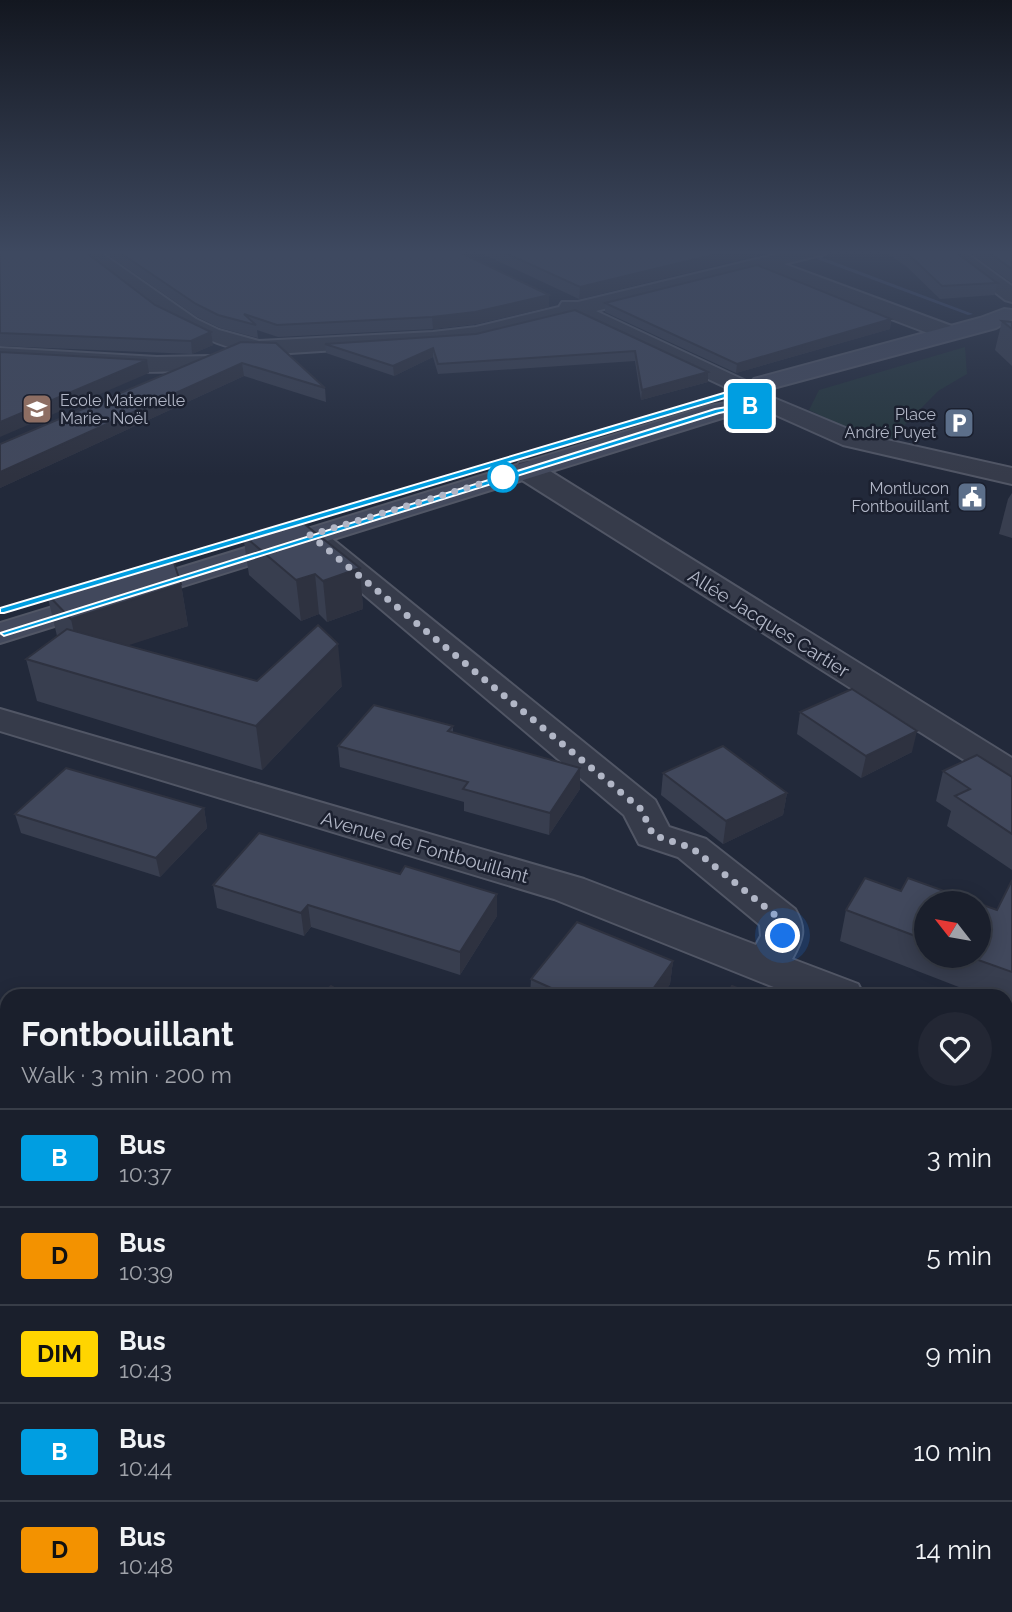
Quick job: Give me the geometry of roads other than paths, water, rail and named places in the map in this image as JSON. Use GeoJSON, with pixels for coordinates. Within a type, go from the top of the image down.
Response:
{"type":"FeatureCollection","features":[{"type":"Feature","properties":{"kind":"main road"},"geometry":{"type":"LineString","coordinates":[[0,634],[310,535],[718,411],[758,395],[949,332],[979,325]]}},
{"type":"Feature","properties":{"kind":"main road"},"geometry":{"type":"LineString","coordinates":[[0,611],[952,340],[974,336],[996,325]]}},
{"type":"Feature","properties":{"kind":"street"},"geometry":{"type":"LineString","coordinates":[[192,325],[204,334],[236,346],[285,348],[433,339],[476,334],[513,325]]}},
{"type":"Feature","properties":{"kind":"street"},"geometry":{"type":"LineString","coordinates":[[609,325],[852,440],[1012,476]]}},
{"type":"Feature","properties":{"kind":"street"},"geometry":{"type":"LineString","coordinates":[[931,325],[949,332]]}},
{"type":"Feature","properties":{"kind":"street"},"geometry":{"type":"LineString","coordinates":[[0,355],[158,376],[203,361],[236,346]]}},
{"type":"Feature","properties":{"kind":"street","name":"Allée Jacques Cartier"},"geometry":{"type":"LineString","coordinates":[[528,469],[1012,774]]}},
{"type":"Feature","properties":{"kind":"street"},"geometry":{"type":"LineString","coordinates":[[310,535],[641,809],[653,835],[692,848],[780,919],[783,936],[766,965]]}},
{"type":"Feature","properties":{"kind":"street","name":"Avenue de Fontbouillant"},"geometry":{"type":"LineString","coordinates":[[0,720],[569,889],[825,989]]}},
{"type":"Feature","properties":{"kind":"place","name":"Ecole Maternelle Marie- Noël"},"geometry":{"type":"Point","coordinates":[37,409]}},
{"type":"Feature","properties":{"kind":"place","name":"Place André Puyet"},"geometry":{"type":"Point","coordinates":[959,423]}},
{"type":"Feature","properties":{"kind":"place","name":"Montlucon Fontbouillant"},"geometry":{"type":"Point","coordinates":[972,497]}}]}
